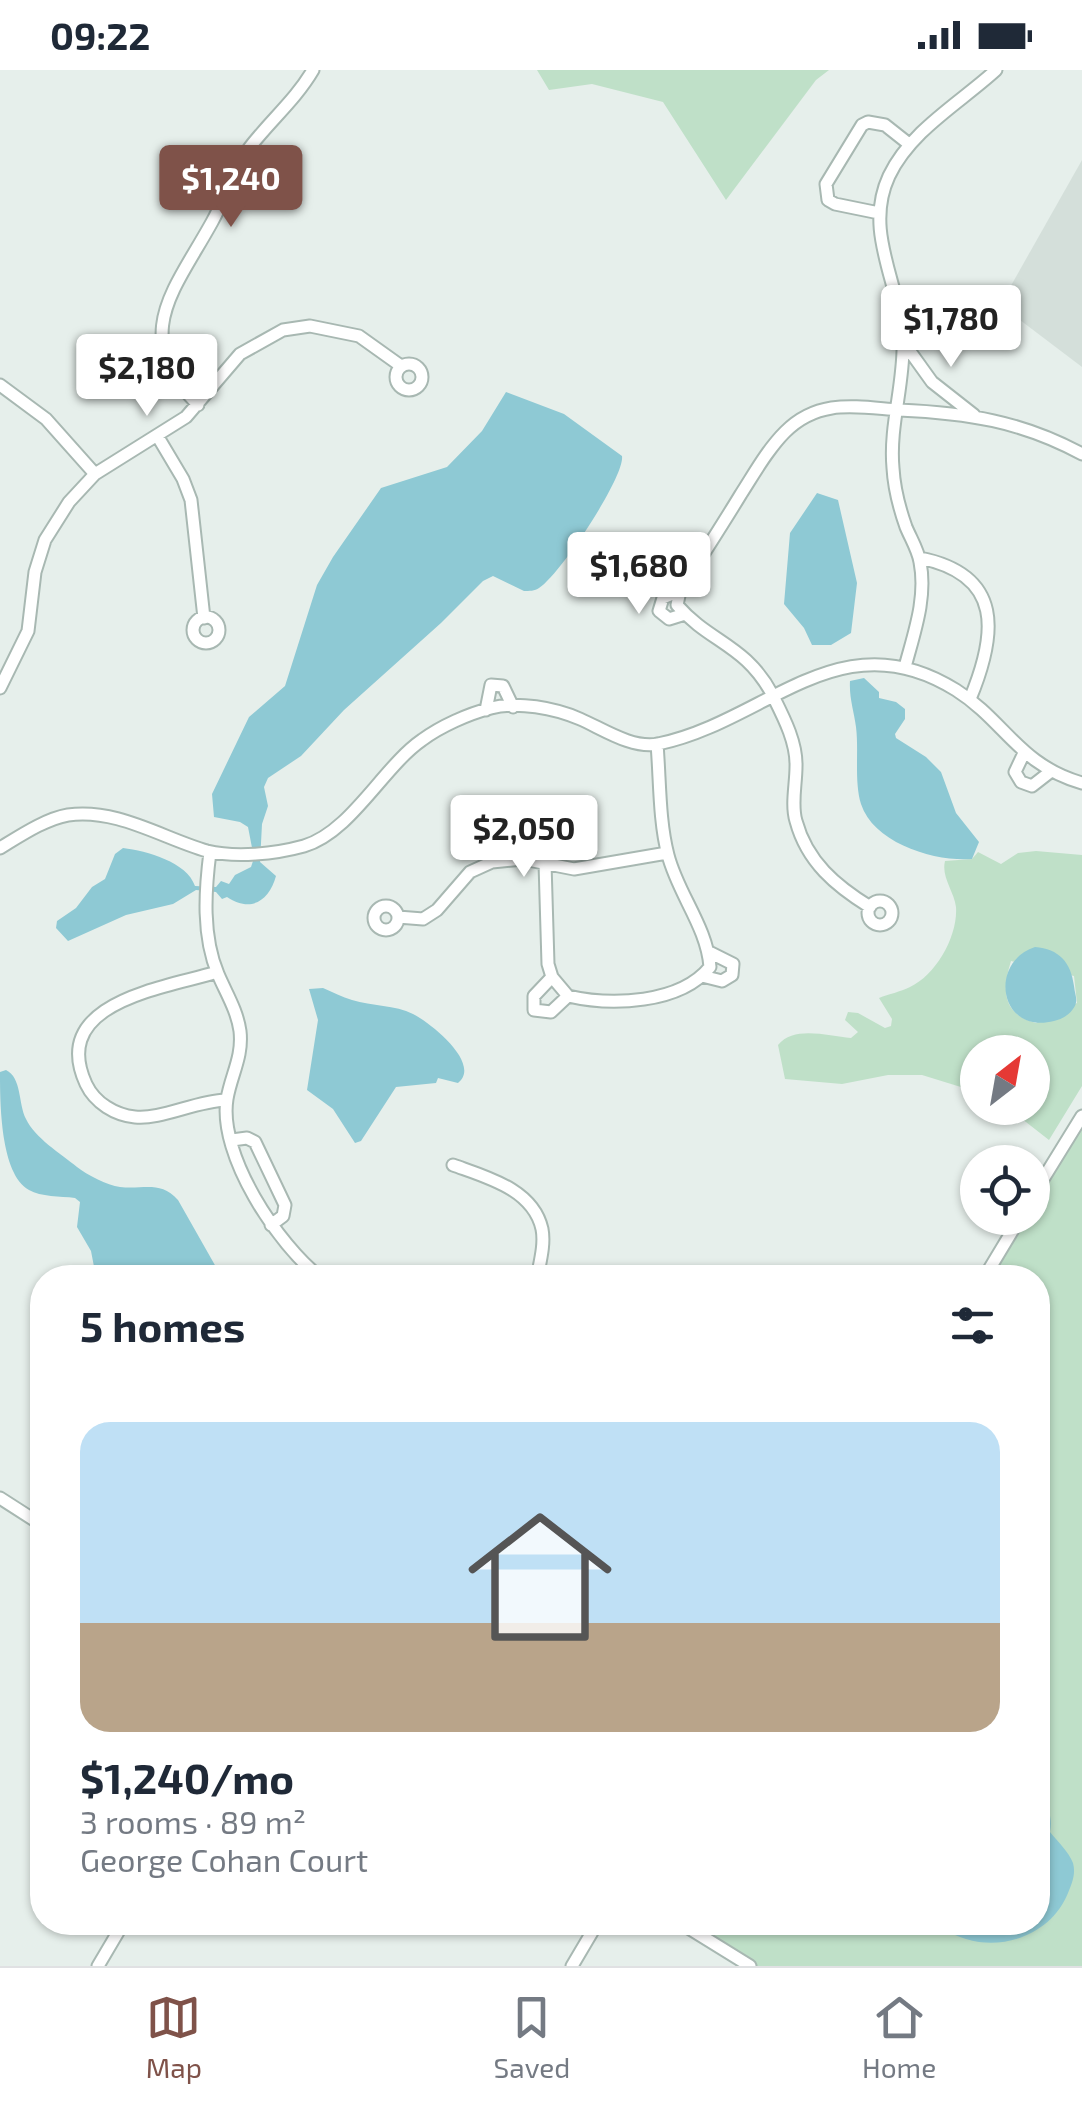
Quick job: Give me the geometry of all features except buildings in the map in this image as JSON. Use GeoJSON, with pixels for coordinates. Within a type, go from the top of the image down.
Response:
{"type":"FeatureCollection","features":[{"type":"Feature","properties":{"kind":"street"},"geometry":{"type":"LineString","coordinates":[[198,405],[166,362],[161,336],[172,288],[214,218],[248,149],[296,98],[313,70]]}},
{"type":"Feature","properties":{"kind":"street"},"geometry":{"type":"LineString","coordinates":[[905,667],[923,582],[920,558],[905,524],[892,468],[903,342],[879,213],[888,178],[909,144],[996,70]]}},
{"type":"Feature","properties":{"kind":"street"},"geometry":{"type":"LineString","coordinates":[[879,213],[834,204],[828,200],[826,184],[862,125],[868,122],[885,125],[909,144]]}},
{"type":"Feature","properties":{"kind":"street"},"geometry":{"type":"LineString","coordinates":[[0,688],[28,630],[35,572],[45,540],[69,502],[95,474],[158,437],[198,405],[240,354],[283,330],[310,326],[347,331],[374,344],[401,366]]}},
{"type":"Feature","properties":{"kind":"street"},"geometry":{"type":"LineString","coordinates":[[903,342],[932,382],[977,417]]}},
{"type":"Feature","properties":{"kind":"street"},"geometry":{"type":"LineString","coordinates":[[0,384],[46,419],[95,474]]}},
{"type":"Feature","properties":{"kind":"street"},"geometry":{"type":"LineString","coordinates":[[870,907],[837,886],[809,854],[795,819],[796,762],[788,726],[772,694],[746,658],[681,610],[680,591],[761,462],[786,430],[823,409],[862,404],[896,410],[944,410],[1049,436],[1082,454]]}},
{"type":"Feature","properties":{"kind":"street"},"geometry":{"type":"LineString","coordinates":[[158,437],[191,500],[204,618]]}},
{"type":"Feature","properties":{"kind":"street"},"geometry":{"type":"LineString","coordinates":[[920,558],[946,564],[966,579],[982,599],[991,622],[988,652],[970,699]]}},
{"type":"Feature","properties":{"kind":"street"},"geometry":{"type":"LineString","coordinates":[[0,848],[52,820],[88,814],[113,818],[210,852],[238,855],[307,845],[334,829],[420,740],[486,710],[530,706],[576,717],[622,739],[657,744],[705,728],[831,670],[868,663],[905,667],[946,684],[970,699],[1024,753],[1050,772],[1082,783]]}},
{"type":"Feature","properties":{"kind":"street"},"geometry":{"type":"LineString","coordinates":[[486,710],[491,684],[503,686],[512,706]]}},
{"type":"Feature","properties":{"kind":"street"},"geometry":{"type":"LineString","coordinates":[[657,744],[667,853],[708,952],[706,971]]}},
{"type":"Feature","properties":{"kind":"street"},"geometry":{"type":"LineString","coordinates":[[1024,753],[1015,772],[1021,782],[1032,786],[1050,772]]}},
{"type":"Feature","properties":{"kind":"street"},"geometry":{"type":"LineString","coordinates":[[210,852],[206,903],[217,972],[232,1000],[240,1034],[238,1066],[226,1100],[232,1140],[250,1188],[271,1225],[306,1265]]}},
{"type":"Feature","properties":{"kind":"street"},"geometry":{"type":"LineString","coordinates":[[398,918],[423,919],[437,910],[470,872],[492,862],[523,858],[574,869],[667,853]]}},
{"type":"Feature","properties":{"kind":"street"},"geometry":{"type":"LineString","coordinates":[[545,863],[548,964],[552,977],[568,996],[610,1002],[668,994],[706,971]]}},
{"type":"Feature","properties":{"kind":"street"},"geometry":{"type":"LineString","coordinates":[[706,971],[722,980],[732,975],[733,964],[708,952]]}},
{"type":"Feature","properties":{"kind":"street"},"geometry":{"type":"LineString","coordinates":[[217,972],[132,996],[103,1010],[87,1030],[81,1061],[86,1084],[93,1094],[114,1112],[126,1116],[152,1116],[197,1102],[226,1100]]}},
{"type":"Feature","properties":{"kind":"street"},"geometry":{"type":"LineString","coordinates":[[552,977],[534,996],[534,1010],[551,1012],[568,996]]}},
{"type":"Feature","properties":{"kind":"street"},"geometry":{"type":"LineString","coordinates":[[1050,1168],[1082,1116]]}},
{"type":"Feature","properties":{"kind":"street"},"geometry":{"type":"LineString","coordinates":[[232,1140],[247,1138],[256,1142],[285,1206],[283,1216],[271,1225]]}},
{"type":"Feature","properties":{"kind":"street"},"geometry":{"type":"LineString","coordinates":[[453,1165],[513,1190],[535,1211],[542,1228],[540,1265]]}},
{"type":"Feature","properties":{"kind":"street"},"geometry":{"type":"LineString","coordinates":[[992,1265],[1010,1235]]}},
{"type":"Feature","properties":{"kind":"street"},"geometry":{"type":"LineString","coordinates":[[0,1498],[30,1517]]}},
{"type":"Feature","properties":{"kind":"street"},"geometry":{"type":"LineString","coordinates":[[98,1966],[116,1935]]}},
{"type":"Feature","properties":{"kind":"street"},"geometry":{"type":"LineString","coordinates":[[572,1966],[590,1935]]}},
{"type":"Feature","properties":{"kind":"street"},"geometry":{"type":"LineString","coordinates":[[699,1935],[750,1966]]}},
{"type":"Feature","properties":{"kind":"shaded area"},"geometry":{"type":"Polygon","coordinates":[[[1082,160],[1082,367],[1000,305],[1082,160]]]}},
{"type":"Feature","properties":{"kind":"green space"},"geometry":{"type":"Polygon","coordinates":[[[537,70],[829,70],[816,80],[726,200],[663,102],[592,84],[549,90],[537,70]]]}},
{"type":"Feature","properties":{"kind":"green space"},"geometry":{"type":"Polygon","coordinates":[[[1036,851],[1082,855],[1082,1086],[1049,1140],[1030,1125],[1050,1125],[1050,1035],[960,1035],[960,1087],[922,1075],[888,1075],[842,1084],[785,1079],[778,1045],[785,1039],[802,1033],[851,1038],[858,1032],[845,1020],[848,1012],[858,1013],[885,1028],[891,1026],[892,1019],[879,998],[910,987],[937,964],[956,918],[945,861],[972,859],[978,852],[1001,864],[1018,853],[1036,851]],[[1011,961],[1006,991],[1016,1014],[1036,1023],[1077,1003],[1074,976],[1011,961]]]}},
{"type":"Feature","properties":{"kind":"green space"},"geometry":{"type":"Polygon","coordinates":[[[1082,1115],[1082,1966],[749,1966],[699,1935],[1050,1935],[1050,1265],[991,1265],[1010,1235],[1050,1235],[1050,1169],[1082,1115]]]}},
{"type":"Feature","properties":{"kind":"water"},"geometry":{"type":"Polygon","coordinates":[[[506,392],[564,414],[622,456],[602,504],[561,565],[534,590],[524,591],[493,576],[483,581],[344,710],[301,756],[268,778],[264,787],[268,806],[262,824],[260,862],[276,876],[264,898],[244,904],[227,897],[222,899],[216,892],[196,890],[173,904],[126,915],[68,941],[56,928],[57,921],[105,879],[115,854],[123,848],[175,864],[195,886],[216,887],[221,881],[229,884],[235,875],[251,867],[254,858],[248,827],[214,817],[212,794],[249,717],[285,686],[317,585],[381,488],[447,467],[482,431],[506,392]]]}},
{"type":"Feature","properties":{"kind":"water"},"geometry":{"type":"Polygon","coordinates":[[[817,493],[838,500],[857,583],[851,633],[831,645],[812,645],[784,604],[790,533],[817,493]]]}},
{"type":"Feature","properties":{"kind":"water"},"geometry":{"type":"Polygon","coordinates":[[[864,678],[879,692],[879,698],[905,709],[896,738],[941,772],[956,813],[979,842],[972,859],[941,857],[908,848],[892,840],[868,818],[859,795],[850,687],[850,681],[864,678]]]}},
{"type":"Feature","properties":{"kind":"water"},"geometry":{"type":"Polygon","coordinates":[[[1035,947],[1057,954],[1067,964],[1072,978],[1076,1003],[1069,1014],[1057,1020],[1035,1022],[1021,1017],[1011,1008],[1006,995],[1010,967],[1020,955],[1035,947]]]}},
{"type":"Feature","properties":{"kind":"water"},"geometry":{"type":"Polygon","coordinates":[[[323,988],[352,1000],[406,1011],[421,1019],[459,1055],[464,1075],[458,1083],[438,1078],[436,1083],[396,1087],[361,1141],[355,1143],[333,1109],[307,1090],[318,1020],[309,989],[323,988]]]}},
{"type":"Feature","properties":{"kind":"water"},"geometry":{"type":"Polygon","coordinates":[[[6,1070],[15,1079],[30,1126],[77,1167],[109,1184],[158,1188],[178,1200],[215,1265],[94,1265],[91,1251],[77,1227],[80,1202],[29,1190],[12,1169],[2,1118],[0,1072],[6,1070]]]}},
{"type":"Feature","properties":{"kind":"water"},"geometry":{"type":"Polygon","coordinates":[[[1050,1832],[1074,1867],[1068,1893],[1050,1919],[1050,1832]]]}},
{"type":"Feature","properties":{"kind":"water"},"geometry":{"type":"Polygon","coordinates":[[[956,1935],[1026,1935],[993,1943],[956,1935]]]}}]}
